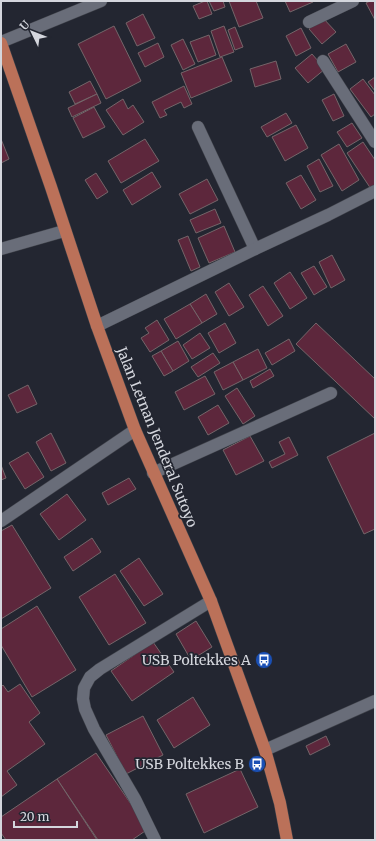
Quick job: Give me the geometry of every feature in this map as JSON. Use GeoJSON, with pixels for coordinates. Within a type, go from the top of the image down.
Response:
{"type":"FeatureCollection","features":[{"type":"Feature","properties":{"kind":"main road","name":"Jalan Letnan Jenderal Sutoyo"},"geometry":{"type":"LineString","coordinates":[[1,43],[51,187],[64,231],[135,430],[211,601],[265,750],[280,803],[287,840]]}},
{"type":"Feature","properties":{"kind":"street"},"geometry":{"type":"LineString","coordinates":[[1,43],[101,1]]}},
{"type":"Feature","properties":{"kind":"street"},"geometry":{"type":"LineString","coordinates":[[309,22],[353,1]]}},
{"type":"Feature","properties":{"kind":"street"},"geometry":{"type":"LineString","coordinates":[[323,61],[375,142]]}},
{"type":"Feature","properties":{"kind":"street"},"geometry":{"type":"LineString","coordinates":[[198,127],[255,249]]}},
{"type":"Feature","properties":{"kind":"street"},"geometry":{"type":"LineString","coordinates":[[97,326],[328,215],[375,190]]}},
{"type":"Feature","properties":{"kind":"street"},"geometry":{"type":"LineString","coordinates":[[1,248],[64,231]]}},
{"type":"Feature","properties":{"kind":"street"},"geometry":{"type":"LineString","coordinates":[[153,473],[331,393]]}},
{"type":"Feature","properties":{"kind":"street"},"geometry":{"type":"LineString","coordinates":[[1,521],[135,430]]}},
{"type":"Feature","properties":{"kind":"street"},"geometry":{"type":"LineString","coordinates":[[155,840],[135,799],[84,709],[84,688],[90,677],[100,669],[211,601]]}},
{"type":"Feature","properties":{"kind":"street"},"geometry":{"type":"LineString","coordinates":[[265,750],[375,702]]}},
{"type":"Feature","properties":{"kind":"building"},"geometry":{"type":"Polygon","coordinates":[[[207,1],[212,14],[199,19],[193,6],[207,1]]]}},
{"type":"Feature","properties":{"kind":"building"},"geometry":{"type":"Polygon","coordinates":[[[209,1],[223,1],[225,7],[214,11],[209,1]]]}},
{"type":"Feature","properties":{"kind":"building"},"geometry":{"type":"Polygon","coordinates":[[[229,1],[256,1],[263,18],[239,27],[229,1]]]}},
{"type":"Feature","properties":{"kind":"building"},"geometry":{"type":"Polygon","coordinates":[[[285,1],[313,1],[313,2],[290,12],[285,1]]]}},
{"type":"Feature","properties":{"kind":"building"},"geometry":{"type":"Polygon","coordinates":[[[375,1],[375,20],[366,3],[375,1]]]}},
{"type":"Feature","properties":{"kind":"building"},"geometry":{"type":"Polygon","coordinates":[[[143,14],[155,38],[137,46],[126,23],[143,14]]]}},
{"type":"Feature","properties":{"kind":"building"},"geometry":{"type":"Polygon","coordinates":[[[322,17],[336,32],[322,44],[309,29],[322,17]]]}},
{"type":"Feature","properties":{"kind":"building"},"geometry":{"type":"Polygon","coordinates":[[[114,26],[141,81],[106,99],[78,44],[114,26]]]}},
{"type":"Feature","properties":{"kind":"building"},"geometry":{"type":"Polygon","coordinates":[[[224,26],[234,52],[220,57],[211,31],[224,26]]]}},
{"type":"Feature","properties":{"kind":"building"},"geometry":{"type":"Polygon","coordinates":[[[235,27],[243,47],[235,50],[228,30],[235,27]]]}},
{"type":"Feature","properties":{"kind":"building"},"geometry":{"type":"Polygon","coordinates":[[[301,28],[311,48],[296,56],[286,36],[301,28]]]}},
{"type":"Feature","properties":{"kind":"building"},"geometry":{"type":"Polygon","coordinates":[[[209,35],[216,55],[198,62],[190,42],[209,35]]]}},
{"type":"Feature","properties":{"kind":"building"},"geometry":{"type":"Polygon","coordinates":[[[183,39],[195,64],[183,70],[171,45],[183,39]]]}},
{"type":"Feature","properties":{"kind":"building"},"geometry":{"type":"Polygon","coordinates":[[[158,43],[164,57],[145,67],[138,53],[158,43]]]}},
{"type":"Feature","properties":{"kind":"building"},"geometry":{"type":"Polygon","coordinates":[[[346,44],[356,62],[338,72],[328,54],[346,44]]]}},
{"type":"Feature","properties":{"kind":"building"},"geometry":{"type":"Polygon","coordinates":[[[312,54],[325,69],[308,83],[295,68],[312,54]]]}},
{"type":"Feature","properties":{"kind":"building"},"geometry":{"type":"Polygon","coordinates":[[[222,57],[232,81],[191,98],[181,73],[222,57]]]}},
{"type":"Feature","properties":{"kind":"building"},"geometry":{"type":"Polygon","coordinates":[[[276,61],[281,79],[255,87],[250,69],[276,61]]]}},
{"type":"Feature","properties":{"kind":"building"},"geometry":{"type":"Polygon","coordinates":[[[375,77],[375,91],[368,82],[375,77]]]}},
{"type":"Feature","properties":{"kind":"building"},"geometry":{"type":"Polygon","coordinates":[[[363,79],[375,95],[375,114],[371,117],[350,89],[363,79]]]}},
{"type":"Feature","properties":{"kind":"building"},"geometry":{"type":"Polygon","coordinates":[[[90,81],[97,94],[75,104],[69,92],[90,81]]]}},
{"type":"Feature","properties":{"kind":"building"},"geometry":{"type":"Polygon","coordinates":[[[184,86],[192,104],[184,108],[181,102],[164,110],[167,115],[160,118],[152,102],[184,86]]]}},
{"type":"Feature","properties":{"kind":"building"},"geometry":{"type":"Polygon","coordinates":[[[97,94],[101,103],[72,117],[68,108],[97,94]]]}},
{"type":"Feature","properties":{"kind":"building"},"geometry":{"type":"Polygon","coordinates":[[[334,94],[344,116],[333,121],[322,100],[334,94]]]}},
{"type":"Feature","properties":{"kind":"building"},"geometry":{"type":"Polygon","coordinates":[[[123,99],[128,109],[133,105],[144,122],[123,135],[106,110],[123,99]]]}},
{"type":"Feature","properties":{"kind":"building"},"geometry":{"type":"Polygon","coordinates":[[[94,107],[105,127],[83,138],[73,118],[94,107]]]}},
{"type":"Feature","properties":{"kind":"building"},"geometry":{"type":"Polygon","coordinates":[[[286,113],[292,123],[267,137],[261,127],[286,113]]]}},
{"type":"Feature","properties":{"kind":"building"},"geometry":{"type":"Polygon","coordinates":[[[352,123],[362,138],[347,147],[337,132],[352,123]]]}},
{"type":"Feature","properties":{"kind":"building"},"geometry":{"type":"Polygon","coordinates":[[[296,125],[308,148],[285,161],[272,137],[296,125]]]}},
{"type":"Feature","properties":{"kind":"building"},"geometry":{"type":"Polygon","coordinates":[[[1,139],[9,159],[1,163],[1,139]]]}},
{"type":"Feature","properties":{"kind":"building"},"geometry":{"type":"Polygon","coordinates":[[[145,139],[159,161],[121,183],[108,161],[145,139]]]}},
{"type":"Feature","properties":{"kind":"building"},"geometry":{"type":"Polygon","coordinates":[[[363,142],[375,160],[375,187],[371,189],[347,153],[363,142]]]}},
{"type":"Feature","properties":{"kind":"building"},"geometry":{"type":"Polygon","coordinates":[[[339,144],[359,180],[342,191],[321,155],[339,144]]]}},
{"type":"Feature","properties":{"kind":"building"},"geometry":{"type":"Polygon","coordinates":[[[319,159],[333,186],[320,192],[307,166],[319,159]]]}},
{"type":"Feature","properties":{"kind":"building"},"geometry":{"type":"Polygon","coordinates":[[[152,172],[161,187],[132,205],[123,190],[152,172]]]}},
{"type":"Feature","properties":{"kind":"building"},"geometry":{"type":"Polygon","coordinates":[[[96,173],[108,192],[97,199],[85,180],[96,173]]]}},
{"type":"Feature","properties":{"kind":"building"},"geometry":{"type":"Polygon","coordinates":[[[301,175],[316,200],[301,209],[286,183],[301,175]]]}},
{"type":"Feature","properties":{"kind":"building"},"geometry":{"type":"Polygon","coordinates":[[[207,179],[218,200],[190,214],[179,194],[207,179]]]}},
{"type":"Feature","properties":{"kind":"building"},"geometry":{"type":"Polygon","coordinates":[[[215,209],[221,223],[196,233],[190,220],[215,209]]]}},
{"type":"Feature","properties":{"kind":"building"},"geometry":{"type":"Polygon","coordinates":[[[224,226],[235,252],[209,263],[198,238],[224,226]]]}},
{"type":"Feature","properties":{"kind":"building"},"geometry":{"type":"Polygon","coordinates":[[[188,236],[200,267],[191,271],[178,240],[188,236]]]}},
{"type":"Feature","properties":{"kind":"building"},"geometry":{"type":"Polygon","coordinates":[[[332,255],[345,280],[331,288],[319,262],[332,255]]]}},
{"type":"Feature","properties":{"kind":"building"},"geometry":{"type":"Polygon","coordinates":[[[314,266],[327,287],[314,295],[301,273],[314,266]]]}},
{"type":"Feature","properties":{"kind":"building"},"geometry":{"type":"Polygon","coordinates":[[[290,272],[307,298],[290,309],[274,283],[290,272]]]}},
{"type":"Feature","properties":{"kind":"building"},"geometry":{"type":"Polygon","coordinates":[[[229,283],[244,307],[229,316],[215,292],[229,283]]]}},
{"type":"Feature","properties":{"kind":"building"},"geometry":{"type":"Polygon","coordinates":[[[263,286],[283,316],[268,326],[249,295],[263,286]]]}},
{"type":"Feature","properties":{"kind":"building"},"geometry":{"type":"Polygon","coordinates":[[[206,294],[217,314],[202,323],[190,304],[206,294]]]}},
{"type":"Feature","properties":{"kind":"building"},"geometry":{"type":"Polygon","coordinates":[[[190,304],[202,323],[176,339],[164,319],[190,304]]]}},
{"type":"Feature","properties":{"kind":"building"},"geometry":{"type":"Polygon","coordinates":[[[157,320],[169,340],[150,352],[141,338],[149,333],[145,328],[157,320]]]}},
{"type":"Feature","properties":{"kind":"building"},"geometry":{"type":"Polygon","coordinates":[[[225,323],[236,343],[219,353],[208,333],[225,323]]]}},
{"type":"Feature","properties":{"kind":"building"},"geometry":{"type":"Polygon","coordinates":[[[316,323],[375,379],[375,419],[296,344],[316,323]]]}},
{"type":"Feature","properties":{"kind":"building"},"geometry":{"type":"Polygon","coordinates":[[[200,333],[210,348],[192,359],[183,345],[200,333]]]}},
{"type":"Feature","properties":{"kind":"building"},"geometry":{"type":"Polygon","coordinates":[[[289,339],[295,351],[272,365],[265,353],[289,339]]]}},
{"type":"Feature","properties":{"kind":"building"},"geometry":{"type":"Polygon","coordinates":[[[178,341],[189,361],[173,371],[161,351],[178,341]]]}},
{"type":"Feature","properties":{"kind":"building"},"geometry":{"type":"Polygon","coordinates":[[[258,349],[267,368],[243,380],[233,362],[258,349]]]}},
{"type":"Feature","properties":{"kind":"building"},"geometry":{"type":"Polygon","coordinates":[[[161,351],[173,371],[164,376],[152,356],[161,351]]]}},
{"type":"Feature","properties":{"kind":"building"},"geometry":{"type":"Polygon","coordinates":[[[213,353],[220,363],[198,377],[191,367],[213,353]]]}},
{"type":"Feature","properties":{"kind":"building"},"geometry":{"type":"Polygon","coordinates":[[[233,362],[243,380],[223,390],[214,372],[233,362]]]}},
{"type":"Feature","properties":{"kind":"building"},"geometry":{"type":"Polygon","coordinates":[[[270,369],[274,376],[253,388],[250,381],[270,369]]]}},
{"type":"Feature","properties":{"kind":"building"},"geometry":{"type":"Polygon","coordinates":[[[205,376],[215,394],[184,410],[175,392],[205,376]]]}},
{"type":"Feature","properties":{"kind":"building"},"geometry":{"type":"Polygon","coordinates":[[[28,385],[37,404],[17,413],[8,395],[28,385]]]}},
{"type":"Feature","properties":{"kind":"building"},"geometry":{"type":"Polygon","coordinates":[[[237,388],[255,416],[243,424],[225,396],[237,388]]]}},
{"type":"Feature","properties":{"kind":"building"},"geometry":{"type":"Polygon","coordinates":[[[218,405],[229,423],[208,435],[198,417],[218,405]]]}},
{"type":"Feature","properties":{"kind":"building"},"geometry":{"type":"Polygon","coordinates":[[[51,433],[66,463],[51,471],[36,442],[51,433]]]}},
{"type":"Feature","properties":{"kind":"building"},"geometry":{"type":"Polygon","coordinates":[[[375,433],[375,529],[364,534],[327,457],[375,433]]]}},
{"type":"Feature","properties":{"kind":"building"},"geometry":{"type":"Polygon","coordinates":[[[250,436],[264,461],[236,475],[223,450],[250,436]]]}},
{"type":"Feature","properties":{"kind":"building"},"geometry":{"type":"Polygon","coordinates":[[[289,437],[298,455],[272,468],[269,462],[285,454],[279,442],[289,437]]]}},
{"type":"Feature","properties":{"kind":"building"},"geometry":{"type":"Polygon","coordinates":[[[28,452],[44,477],[25,489],[9,463],[28,452]]]}},
{"type":"Feature","properties":{"kind":"building"},"geometry":{"type":"Polygon","coordinates":[[[1,465],[6,478],[1,480],[1,465]]]}},
{"type":"Feature","properties":{"kind":"building"},"geometry":{"type":"Polygon","coordinates":[[[129,478],[136,489],[108,505],[102,493],[129,478]]]}},
{"type":"Feature","properties":{"kind":"building"},"geometry":{"type":"Polygon","coordinates":[[[67,494],[86,520],[59,540],[40,514],[67,494]]]}},
{"type":"Feature","properties":{"kind":"building"},"geometry":{"type":"Polygon","coordinates":[[[12,525],[51,588],[1,619],[1,531],[12,525]]]}},
{"type":"Feature","properties":{"kind":"building"},"geometry":{"type":"Polygon","coordinates":[[[92,538],[101,552],[73,571],[64,557],[92,538]]]}},
{"type":"Feature","properties":{"kind":"building"},"geometry":{"type":"Polygon","coordinates":[[[139,558],[163,594],[144,606],[120,571],[139,558]]]}},
{"type":"Feature","properties":{"kind":"building"},"geometry":{"type":"Polygon","coordinates":[[[115,574],[146,623],[109,645],[79,597],[115,574]]]}},
{"type":"Feature","properties":{"kind":"building"},"geometry":{"type":"Polygon","coordinates":[[[37,606],[76,670],[32,697],[1,645],[1,629],[37,606]]]}},
{"type":"Feature","properties":{"kind":"building"},"geometry":{"type":"Polygon","coordinates":[[[196,621],[212,647],[191,660],[176,634],[196,621]]]}},
{"type":"Feature","properties":{"kind":"building"},"geometry":{"type":"Polygon","coordinates":[[[153,642],[174,672],[132,701],[111,671],[153,642]]]}},
{"type":"Feature","properties":{"kind":"building"},"geometry":{"type":"Polygon","coordinates":[[[20,684],[40,713],[29,722],[45,744],[7,771],[17,785],[1,797],[1,687],[3,685],[8,692],[20,684]]]}},
{"type":"Feature","properties":{"kind":"building"},"geometry":{"type":"Polygon","coordinates":[[[193,697],[210,725],[174,748],[157,720],[193,697]]]}},
{"type":"Feature","properties":{"kind":"building"},"geometry":{"type":"Polygon","coordinates":[[[143,716],[163,755],[126,774],[106,735],[143,716]]]}},
{"type":"Feature","properties":{"kind":"building"},"geometry":{"type":"Polygon","coordinates":[[[326,736],[330,745],[310,755],[306,746],[326,736]]]}},
{"type":"Feature","properties":{"kind":"building"},"geometry":{"type":"Polygon","coordinates":[[[96,753],[148,829],[132,840],[98,840],[57,779],[96,753]]]}},
{"type":"Feature","properties":{"kind":"building"},"geometry":{"type":"Polygon","coordinates":[[[240,769],[258,807],[204,833],[186,794],[240,769]]]}},
{"type":"Feature","properties":{"kind":"building"},"geometry":{"type":"Polygon","coordinates":[[[57,779],[97,840],[6,840],[1,833],[1,817],[57,779]]]}},
{"type":"Feature","properties":{"kind":"place","name":"USB Poltekkes A"},"geometry":{"type":"Point","coordinates":[264,660]}},
{"type":"Feature","properties":{"kind":"place","name":"USB Poltekkes B"},"geometry":{"type":"Point","coordinates":[257,764]}}]}
